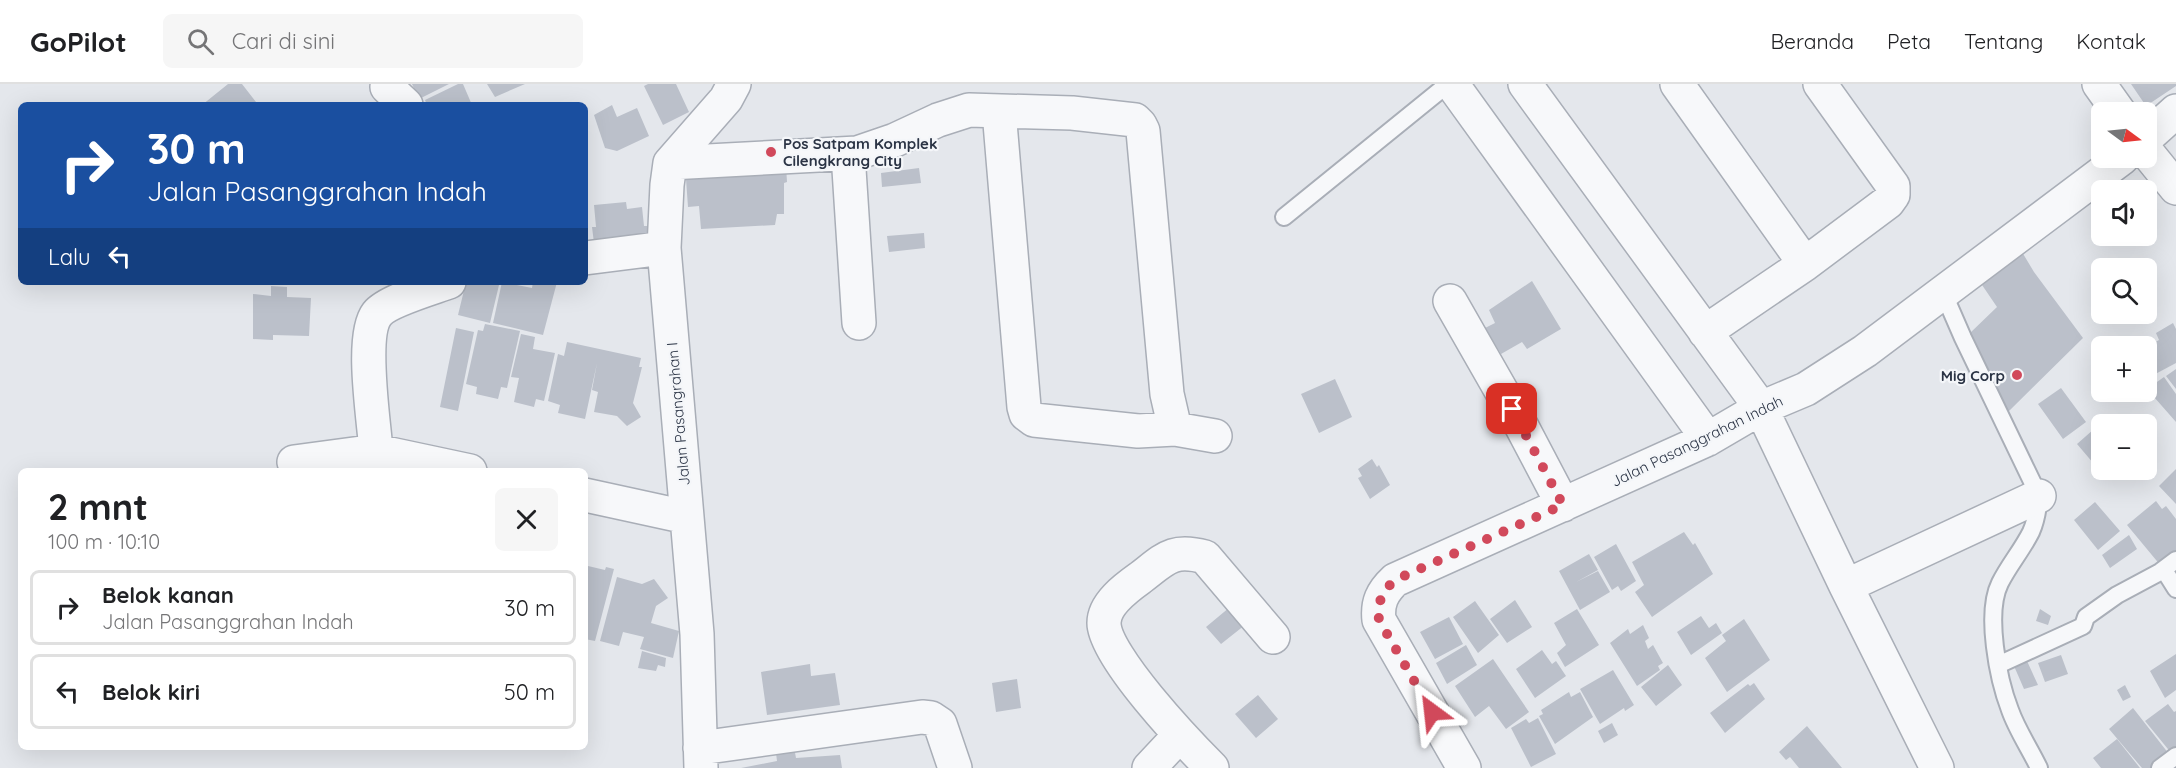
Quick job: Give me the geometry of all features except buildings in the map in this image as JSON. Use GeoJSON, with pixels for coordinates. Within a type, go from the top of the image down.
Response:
{"type":"FeatureCollection","features":[{"type":"Feature","properties":{"kind":"street"},"geometry":{"type":"LineString","coordinates":[[670,163],[726,99],[734,84]]}},
{"type":"Feature","properties":{"kind":"street"},"geometry":{"type":"LineString","coordinates":[[1525,84],[1761,408],[1846,586],[1937,768]]}},
{"type":"Feature","properties":{"kind":"street"},"geometry":{"type":"LineString","coordinates":[[1677,84],[1805,264]]}},
{"type":"Feature","properties":{"kind":"street"},"geometry":{"type":"LineString","coordinates":[[1705,332],[1805,264],[1888,202],[1893,195],[1893,186],[1820,84]]}},
{"type":"Feature","properties":{"kind":"street"},"geometry":{"type":"LineString","coordinates":[[2099,84],[2111,102]]}},
{"type":"Feature","properties":{"kind":"street"},"geometry":{"type":"LineString","coordinates":[[1459,86],[1708,439]]}},
{"type":"Feature","properties":{"kind":"street"},"geometry":{"type":"LineString","coordinates":[[670,163],[857,153],[895,140],[955,113],[969,110],[1072,113],[1135,120],[1143,131],[1167,394],[1175,429]]}},
{"type":"Feature","properties":{"kind":"street"},"geometry":{"type":"LineString","coordinates":[[999,111],[1026,414],[1034,420],[1138,431],[1175,429],[1215,436]]}},
{"type":"Feature","properties":{"kind":"street"},"geometry":{"type":"LineString","coordinates":[[2157,128],[2176,111]]}},
{"type":"Feature","properties":{"kind":"street"},"geometry":{"type":"LineString","coordinates":[[848,154],[859,323]]}},
{"type":"Feature","properties":{"kind":"street","name":"Jalan Pasangrahan I"},"geometry":{"type":"LineString","coordinates":[[670,163],[664,248],[697,634],[700,758]]}},
{"type":"Feature","properties":{"kind":"street"},"geometry":{"type":"LineString","coordinates":[[2157,165],[2176,188]]}},
{"type":"Feature","properties":{"kind":"street","name":"Jalan Pasanggrahan Indah"},"geometry":{"type":"LineString","coordinates":[[1464,768],[1379,620],[1378,604],[1395,580],[1708,439],[1761,408],[1806,389],[1855,357],[2109,168]]}},
{"type":"Feature","properties":{"kind":"street"},"geometry":{"type":"LineString","coordinates":[[588,258],[664,248]]}},
{"type":"Feature","properties":{"kind":"street"},"geometry":{"type":"LineString","coordinates":[[376,451],[368,350],[371,327],[378,313],[390,304],[441,285]]}},
{"type":"Feature","properties":{"kind":"street"},"geometry":{"type":"LineString","coordinates":[[1450,301],[1563,505]]}},
{"type":"Feature","properties":{"kind":"street"},"geometry":{"type":"LineString","coordinates":[[294,462],[376,451],[456,468]]}},
{"type":"Feature","properties":{"kind":"street"},"geometry":{"type":"LineString","coordinates":[[588,496],[687,517]]}},
{"type":"Feature","properties":{"kind":"street"},"geometry":{"type":"LineString","coordinates":[[1846,586],[2039,496]]}},
{"type":"Feature","properties":{"kind":"street"},"geometry":{"type":"LineString","coordinates":[[1212,768],[1179,736],[1126,670],[1116,654],[1104,623],[1108,607],[1132,584],[1170,557],[1180,553],[1190,553],[1205,557],[1274,637]]}},
{"type":"Feature","properties":{"kind":"street"},"geometry":{"type":"LineString","coordinates":[[700,758],[922,717],[931,718],[940,724],[955,768]]}},
{"type":"Feature","properties":{"kind":"street"},"geometry":{"type":"LineString","coordinates":[[1149,768],[1179,736]]}},
{"type":"Feature","properties":{"kind":"lane"},"geometry":{"type":"LineString","coordinates":[[1284,217],[1459,86]]}},
{"type":"Feature","properties":{"kind":"lane"},"geometry":{"type":"LineString","coordinates":[[1943,292],[2039,496],[2037,513],[2031,531],[1998,585],[1992,606],[1992,628],[1998,665],[2010,710],[2039,768]]}},
{"type":"Feature","properties":{"kind":"lane"},"geometry":{"type":"LineString","coordinates":[[1998,665],[2083,626],[2086,617],[2117,595],[2170,565],[2176,590]]}},
{"type":"Feature","properties":{"kind":"lane"},"geometry":{"type":"LineString","coordinates":[[2160,768],[2176,756]]}},
{"type":"Feature","properties":{"kind":"place","name":"Pos Satpam Komplek Cilengkrang City"},"geometry":{"type":"Point","coordinates":[771,152]}},
{"type":"Feature","properties":{"kind":"place","name":"Mig Corp"},"geometry":{"type":"Point","coordinates":[2017,375]}},
{"type":"Feature","properties":{"kind":"route"},"geometry":{"type":"LineString","coordinates":[[1432,712],[1379,620],[1378,604],[1395,580],[1563,505],[1512,409]]}}]}
